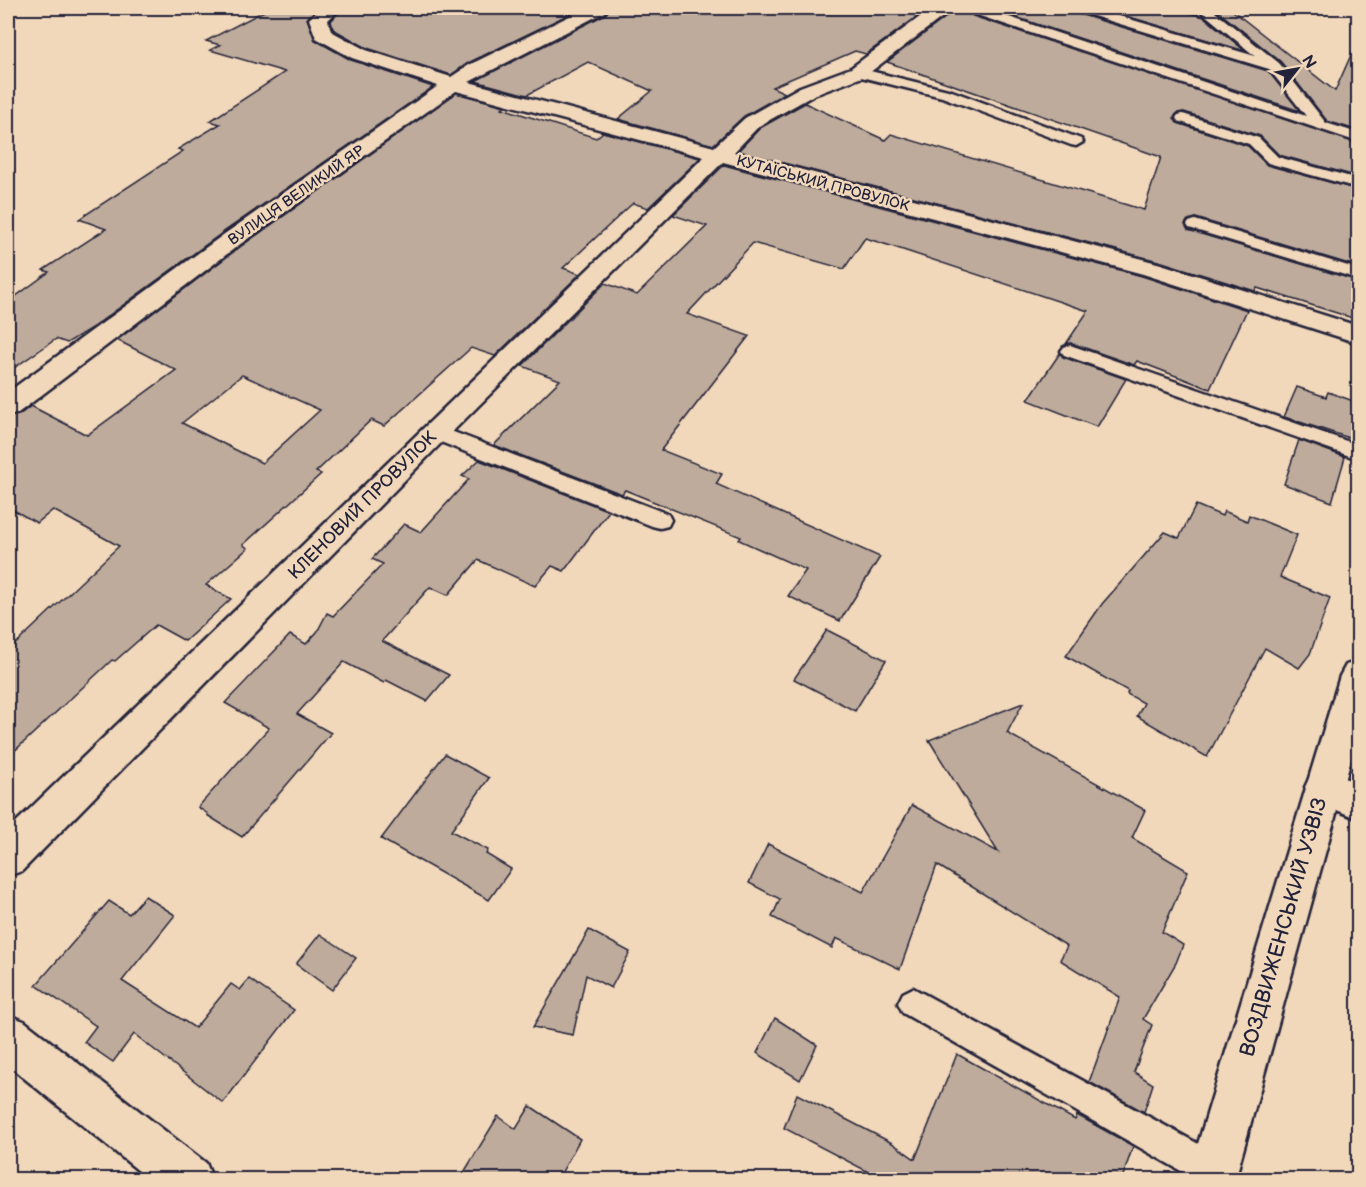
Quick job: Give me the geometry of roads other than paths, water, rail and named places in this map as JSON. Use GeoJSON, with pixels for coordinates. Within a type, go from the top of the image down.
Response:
{"type":"FeatureCollection","features":[{"type":"Feature","properties":{"kind":"street","name":"КУТАЇСЬКИЙ ПРОВУЛОК"},"geometry":{"type":"LineString","coordinates":[[332,8],[318,19],[323,34],[359,54],[453,84],[1152,269],[1359,335]]}},
{"type":"Feature","properties":{"kind":"street","name":"ВУЛИЦЯ ВЕЛИКИЙ ЯР"},"geometry":{"type":"LineString","coordinates":[[8,405],[231,240],[453,84],[476,69],[599,8]]}},
{"type":"Feature","properties":{"kind":"street","name":"КЛЕНОВИЙ ПРОВУЛОК"},"geometry":{"type":"LineString","coordinates":[[8,856],[435,432],[752,122],[807,90],[858,72],[943,8]]}},
{"type":"Feature","properties":{"kind":"street","name":"ВОЗДВИЖЕНСЬКИЙ УЗВІЗ"},"geometry":{"type":"LineString","coordinates":[[1213,1175],[1341,794],[1359,676]]}},
{"type":"Feature","properties":{"kind":"street"},"geometry":{"type":"LineString","coordinates":[[8,1037],[189,1179]]}},
{"type":"Feature","properties":{"kind":"lane"},"geometry":{"type":"LineString","coordinates":[[1081,8],[1274,66]]}},
{"type":"Feature","properties":{"kind":"lane"},"geometry":{"type":"LineString","coordinates":[[1203,8],[1228,26],[1274,66],[1322,127]]}},
{"type":"Feature","properties":{"kind":"lane"},"geometry":{"type":"LineString","coordinates":[[978,10],[1359,138]]}},
{"type":"Feature","properties":{"kind":"lane"},"geometry":{"type":"LineString","coordinates":[[858,72],[947,94],[1076,142]]}},
{"type":"Feature","properties":{"kind":"lane"},"geometry":{"type":"LineString","coordinates":[[1183,118],[1254,141],[1273,160],[1359,184]]}},
{"type":"Feature","properties":{"kind":"lane"},"geometry":{"type":"LineString","coordinates":[[1195,225],[1359,274]]}},
{"type":"Feature","properties":{"kind":"lane"},"geometry":{"type":"LineString","coordinates":[[1070,351],[1359,452]]}},
{"type":"Feature","properties":{"kind":"lane"},"geometry":{"type":"LineString","coordinates":[[435,432],[660,520]]}},
{"type":"Feature","properties":{"kind":"lane"},"geometry":{"type":"LineString","coordinates":[[913,1003],[1213,1175]]}}]}
